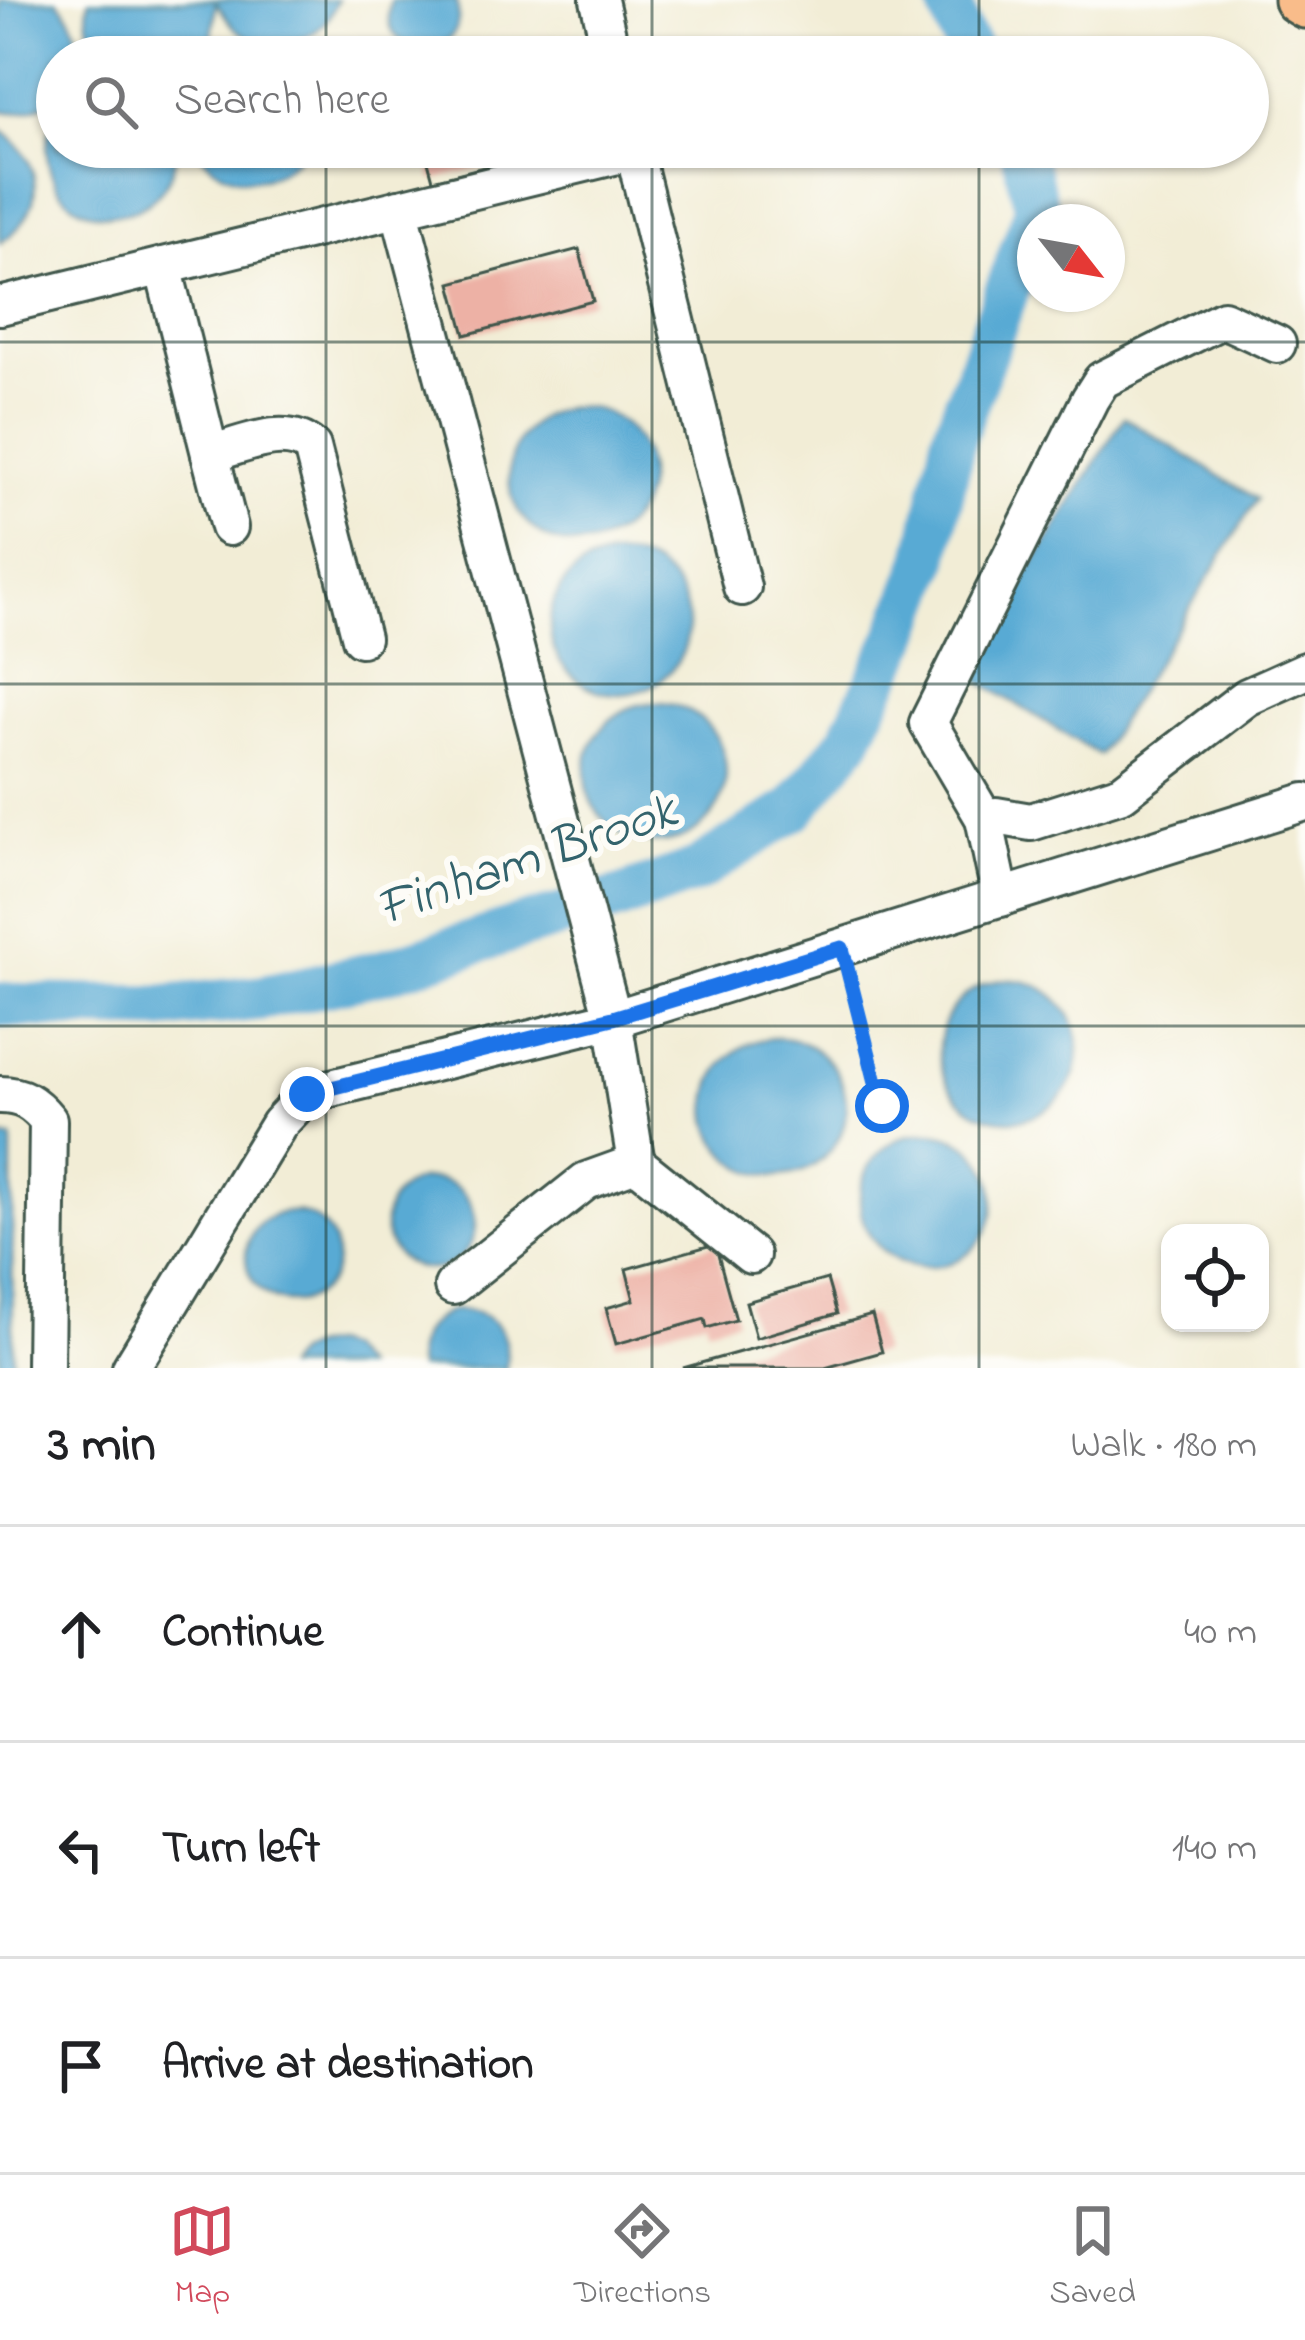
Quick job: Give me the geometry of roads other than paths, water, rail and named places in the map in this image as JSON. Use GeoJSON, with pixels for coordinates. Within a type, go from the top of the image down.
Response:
{"type":"FeatureCollection","features":[{"type":"Feature","properties":{"kind":"main road"},"geometry":{"type":"LineString","coordinates":[[1297,0],[1305,5]]}},
{"type":"Feature","properties":{"kind":"lane"},"geometry":{"type":"LineString","coordinates":[[599,0],[607,36]]}},
{"type":"Feature","properties":{"kind":"lane"},"geometry":{"type":"LineString","coordinates":[[0,306],[558,168]]}},
{"type":"Feature","properties":{"kind":"lane"},"geometry":{"type":"LineString","coordinates":[[638,168],[742,587]]}},
{"type":"Feature","properties":{"kind":"lane"},"geometry":{"type":"LineString","coordinates":[[399,208],[613,1018],[636,1163],[751,1255]]}},
{"type":"Feature","properties":{"kind":"lane"},"geometry":{"type":"LineString","coordinates":[[163,266],[229,526]]}},
{"type":"Feature","properties":{"kind":"lane"},"geometry":{"type":"LineString","coordinates":[[1001,898],[984,818],[928,723],[1096,389],[1222,319],[1277,344]]}},
{"type":"Feature","properties":{"kind":"lane"},"geometry":{"type":"LineString","coordinates":[[210,454],[288,434],[312,447],[361,638]]}},
{"type":"Feature","properties":{"kind":"lane"},"geometry":{"type":"LineString","coordinates":[[984,818],[1031,822],[1122,793],[1247,697],[1305,671]]}},
{"type":"Feature","properties":{"kind":"lane"},"geometry":{"type":"LineString","coordinates":[[131,1368],[279,1124],[307,1094],[613,1018],[1305,802]]}},
{"type":"Feature","properties":{"kind":"lane"},"geometry":{"type":"LineString","coordinates":[[0,1096],[34,1102],[48,1120],[45,1368]]}},
{"type":"Feature","properties":{"kind":"lane"},"geometry":{"type":"LineString","coordinates":[[453,1286],[586,1181],[636,1163]]}},
{"type":"Feature","properties":{"kind":"water"},"geometry":{"type":"Polygon","coordinates":[[[0,0],[57,0],[76,36],[36,36],[36,107],[0,111],[0,0]]]}},
{"type":"Feature","properties":{"kind":"water"},"geometry":{"type":"Polygon","coordinates":[[[89,0],[338,0],[323,25],[306,36],[248,36],[231,24],[216,3],[212,36],[93,36],[89,0]]]}},
{"type":"Feature","properties":{"kind":"water"},"geometry":{"type":"Polygon","coordinates":[[[391,0],[456,0],[458,21],[451,36],[396,36],[389,21],[391,0]]]}},
{"type":"Feature","properties":{"kind":"water"},"geometry":{"type":"Polygon","coordinates":[[[0,129],[26,156],[35,186],[27,216],[0,243],[0,129]]]}},
{"type":"Feature","properties":{"kind":"water"},"geometry":{"type":"Polygon","coordinates":[[[50,168],[172,168],[158,195],[139,208],[117,214],[94,213],[74,204],[57,187],[50,168]]]}},
{"type":"Feature","properties":{"kind":"water"},"geometry":{"type":"Polygon","coordinates":[[[216,168],[284,168],[250,179],[216,168]]]}},
{"type":"Feature","properties":{"kind":"water"},"geometry":{"type":"Polygon","coordinates":[[[578,407],[604,412],[627,427],[642,450],[647,476],[642,502],[627,525],[604,540],[578,545],[552,540],[529,525],[514,502],[509,476],[514,450],[529,427],[552,412],[578,407]]]}},
{"type":"Feature","properties":{"kind":"water"},"geometry":{"type":"Polygon","coordinates":[[[1124,417],[1257,499],[1099,755],[966,673],[1124,417]]]}},
{"type":"Feature","properties":{"kind":"water"},"geometry":{"type":"Polygon","coordinates":[[[619,556],[646,561],[668,576],[683,598],[688,625],[683,652],[668,674],[646,689],[619,694],[592,689],[570,674],[555,652],[550,625],[555,598],[570,576],[592,561],[619,556]]]}},
{"type":"Feature","properties":{"kind":"water"},"geometry":{"type":"Polygon","coordinates":[[[656,703],[683,709],[705,724],[720,746],[726,773],[720,800],[705,822],[683,837],[656,843],[629,837],[607,822],[592,800],[586,773],[592,746],[607,724],[629,709],[656,703]]]}},
{"type":"Feature","properties":{"kind":"water"},"geometry":{"type":"Polygon","coordinates":[[[1009,980],[1036,985],[1058,1001],[1074,1023],[1079,1050],[1074,1077],[1058,1099],[1036,1115],[1009,1120],[982,1115],[960,1099],[944,1077],[939,1050],[944,1023],[960,1001],[982,985],[1009,980]]]}},
{"type":"Feature","properties":{"kind":"water"},"geometry":{"type":"Polygon","coordinates":[[[777,1038],[803,1043],[826,1058],[841,1081],[846,1107],[841,1133],[826,1156],[803,1171],[777,1176],[751,1171],[728,1156],[713,1133],[708,1107],[713,1081],[728,1058],[751,1043],[777,1038]]]}},
{"type":"Feature","properties":{"kind":"water"},"geometry":{"type":"Polygon","coordinates":[[[927,1133],[953,1138],[975,1152],[989,1174],[994,1200],[989,1226],[975,1248],[953,1262],[927,1267],[901,1262],[879,1248],[865,1226],[860,1200],[865,1174],[879,1152],[901,1138],[927,1133]]]}},
{"type":"Feature","properties":{"kind":"water"},"geometry":{"type":"Polygon","coordinates":[[[0,1138],[12,1138],[13,1368],[0,1368],[0,1138]]]}},
{"type":"Feature","properties":{"kind":"water"},"geometry":{"type":"Polygon","coordinates":[[[430,1179],[447,1182],[462,1192],[472,1207],[472,1241],[462,1256],[447,1266],[430,1269],[413,1266],[398,1256],[388,1241],[385,1224],[388,1207],[398,1192],[413,1182],[430,1179]]]}},
{"type":"Feature","properties":{"kind":"water"},"geometry":{"type":"Polygon","coordinates":[[[291,1212],[308,1215],[323,1225],[333,1240],[333,1274],[323,1289],[308,1299],[291,1302],[274,1299],[259,1289],[249,1274],[246,1257],[249,1240],[259,1225],[274,1215],[291,1212]]]}},
{"type":"Feature","properties":{"kind":"water"},"geometry":{"type":"Polygon","coordinates":[[[453,1310],[478,1314],[496,1324],[505,1342],[506,1368],[418,1368],[417,1348],[424,1332],[453,1310]]]}},
{"type":"Feature","properties":{"kind":"water"},"geometry":{"type":"Polygon","coordinates":[[[330,1344],[346,1349],[363,1368],[285,1368],[304,1350],[330,1344]]]}},
{"type":"Feature","properties":{"kind":"waterway","name":"Finham Brook"},"geometry":{"type":"LineString","coordinates":[[948,0],[962,36]]}},
{"type":"Feature","properties":{"kind":"waterway","name":"Finham Brook"},"geometry":{"type":"LineString","coordinates":[[0,1005],[159,1008],[261,998],[386,971],[698,870],[794,809],[850,740],[898,638],[927,561],[954,437],[1037,208],[1027,168]]}}]}
